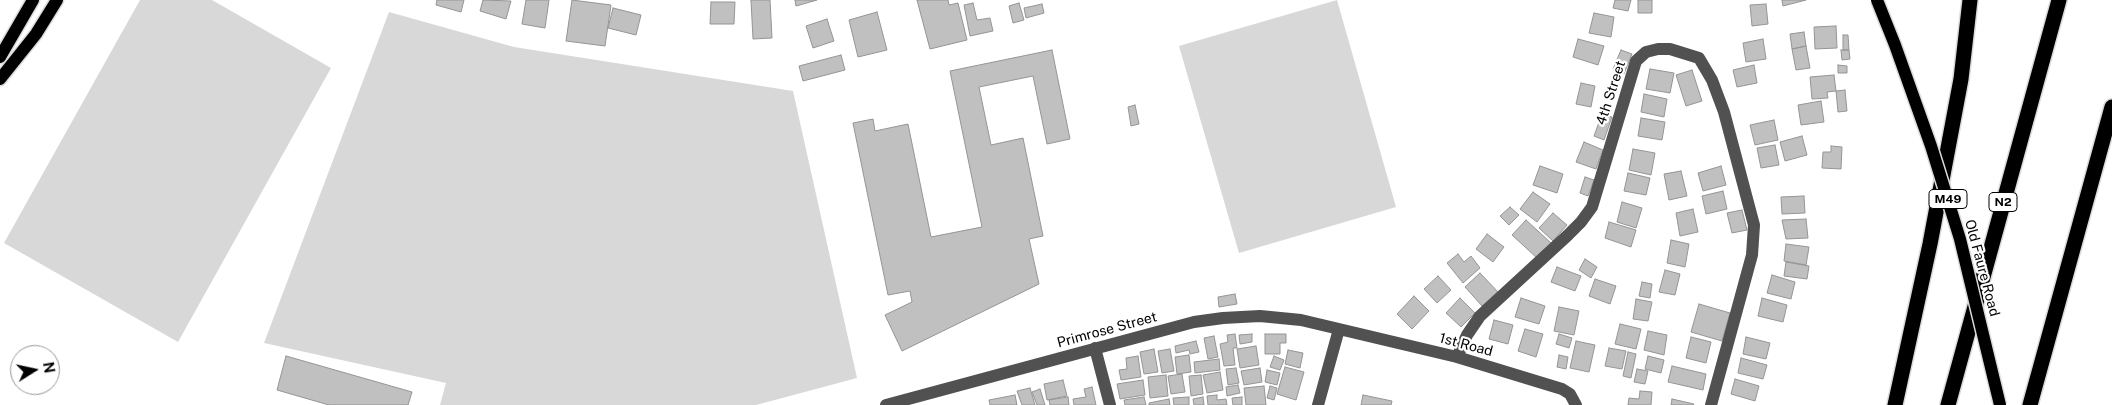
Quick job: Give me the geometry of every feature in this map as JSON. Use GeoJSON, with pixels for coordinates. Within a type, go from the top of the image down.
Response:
{"type":"FeatureCollection","features":[{"type":"Feature","properties":{"kind":"highway"},"geometry":{"type":"LineString","coordinates":[[1895,405],[1930,244],[1961,79],[1970,0]]}},
{"type":"Feature","properties":{"kind":"highway","name":"N2"},"geometry":{"type":"LineString","coordinates":[[1948,405],[2059,0]]}},
{"type":"Feature","properties":{"kind":"highway"},"geometry":{"type":"LineString","coordinates":[[2030,405],[2112,107]]}},
{"type":"Feature","properties":{"kind":"main road"},"geometry":{"type":"LineString","coordinates":[[0,56],[34,0]]}},
{"type":"Feature","properties":{"kind":"main road"},"geometry":{"type":"LineString","coordinates":[[0,79],[36,34],[57,0]]}},
{"type":"Feature","properties":{"kind":"main road","name":"Old Faure Road"},"geometry":{"type":"LineString","coordinates":[[1877,0],[1911,88],[1955,221],[1975,296],[2000,405]]}},
{"type":"Feature","properties":{"kind":"street","name":"4th Street"},"geometry":{"type":"LineString","coordinates":[[1457,357],[1467,335],[1480,316],[1568,235],[1592,207],[1636,61],[1646,52],[1670,49],[1699,58],[1712,80],[1724,112],[1754,226],[1752,256],[1711,405]]}},
{"type":"Feature","properties":{"kind":"street","name":"Primrose Street"},"geometry":{"type":"LineString","coordinates":[[886,405],[1194,322],[1260,316],[1293,319],[1339,329]]}},
{"type":"Feature","properties":{"kind":"street","name":"1st Road"},"geometry":{"type":"LineString","coordinates":[[1339,329],[1457,357],[1562,389],[1570,394],[1576,405]]}},
{"type":"Feature","properties":{"kind":"street"},"geometry":{"type":"LineString","coordinates":[[1318,405],[1339,329]]}},
{"type":"Feature","properties":{"kind":"street"},"geometry":{"type":"LineString","coordinates":[[1095,348],[1110,405]]}},
{"type":"Feature","properties":{"kind":"shaded area"},"geometry":{"type":"Polygon","coordinates":[[[140,0],[212,0],[331,68],[178,342],[4,243],[140,0]]]}},
{"type":"Feature","properties":{"kind":"shaded area"},"geometry":{"type":"Polygon","coordinates":[[[1337,0],[1396,207],[1239,253],[1179,46],[1337,0]]]}},
{"type":"Feature","properties":{"kind":"shaded area"},"geometry":{"type":"Polygon","coordinates":[[[389,12],[514,47],[793,91],[857,378],[756,405],[440,405],[446,383],[264,343],[389,12]]]}},
{"type":"Feature","properties":{"kind":"building"},"geometry":{"type":"Polygon","coordinates":[[[437,0],[464,0],[461,12],[436,5],[437,0]]]}},
{"type":"Feature","properties":{"kind":"building"},"geometry":{"type":"Polygon","coordinates":[[[483,0],[511,1],[506,19],[480,11],[483,0]]]}},
{"type":"Feature","properties":{"kind":"building"},"geometry":{"type":"Polygon","coordinates":[[[526,0],[549,0],[545,28],[522,24],[526,0]]]}},
{"type":"Feature","properties":{"kind":"building"},"geometry":{"type":"Polygon","coordinates":[[[572,0],[611,5],[605,46],[566,41],[572,0]]]}},
{"type":"Feature","properties":{"kind":"building"},"geometry":{"type":"Polygon","coordinates":[[[751,0],[770,0],[772,38],[753,39],[751,0]]]}},
{"type":"Feature","properties":{"kind":"building"},"geometry":{"type":"Polygon","coordinates":[[[795,0],[817,0],[796,6],[795,0]]]}},
{"type":"Feature","properties":{"kind":"building"},"geometry":{"type":"Polygon","coordinates":[[[917,0],[948,0],[949,5],[958,3],[967,40],[930,49],[917,0]]]}},
{"type":"Feature","properties":{"kind":"building"},"geometry":{"type":"Polygon","coordinates":[[[1615,0],[1631,0],[1628,11],[1613,8],[1615,0]]]}},
{"type":"Feature","properties":{"kind":"building"},"geometry":{"type":"Polygon","coordinates":[[[1638,0],[1652,0],[1652,13],[1638,13],[1638,0]]]}},
{"type":"Feature","properties":{"kind":"building"},"geometry":{"type":"Polygon","coordinates":[[[1782,0],[1806,0],[1783,6],[1782,0]]]}},
{"type":"Feature","properties":{"kind":"building"},"geometry":{"type":"Polygon","coordinates":[[[711,2],[735,2],[734,24],[710,24],[711,2]]]}},
{"type":"Feature","properties":{"kind":"building"},"geometry":{"type":"Polygon","coordinates":[[[973,3],[977,20],[990,18],[993,31],[970,36],[964,5],[973,3]]]}},
{"type":"Feature","properties":{"kind":"building"},"geometry":{"type":"Polygon","coordinates":[[[1019,3],[1024,20],[1013,23],[1009,6],[1019,3]]]}},
{"type":"Feature","properties":{"kind":"building"},"geometry":{"type":"Polygon","coordinates":[[[1042,4],[1044,13],[1026,18],[1024,8],[1042,4]]]}},
{"type":"Feature","properties":{"kind":"building"},"geometry":{"type":"Polygon","coordinates":[[[1766,4],[1768,24],[1752,26],[1750,5],[1766,4]]]}},
{"type":"Feature","properties":{"kind":"building"},"geometry":{"type":"Polygon","coordinates":[[[613,8],[641,15],[636,35],[608,28],[613,8]]]}},
{"type":"Feature","properties":{"kind":"building"},"geometry":{"type":"Polygon","coordinates":[[[877,12],[887,50],[858,57],[849,20],[877,12]]]}},
{"type":"Feature","properties":{"kind":"building"},"geometry":{"type":"Polygon","coordinates":[[[1594,13],[1614,17],[1611,37],[1589,33],[1594,13]]]}},
{"type":"Feature","properties":{"kind":"building"},"geometry":{"type":"Polygon","coordinates":[[[827,19],[834,41],[813,48],[806,26],[827,19]]]}},
{"type":"Feature","properties":{"kind":"building"},"geometry":{"type":"Polygon","coordinates":[[[1836,26],[1837,48],[1815,49],[1814,27],[1836,26]]]}},
{"type":"Feature","properties":{"kind":"building"},"geometry":{"type":"Polygon","coordinates":[[[1804,32],[1806,46],[1792,49],[1790,34],[1804,32]]]}},
{"type":"Feature","properties":{"kind":"building"},"geometry":{"type":"Polygon","coordinates":[[[1843,35],[1848,35],[1849,50],[1843,50],[1843,35]]]}},
{"type":"Feature","properties":{"kind":"building"},"geometry":{"type":"Polygon","coordinates":[[[1578,39],[1604,46],[1598,65],[1573,57],[1578,39]]]}},
{"type":"Feature","properties":{"kind":"building"},"geometry":{"type":"Polygon","coordinates":[[[1763,39],[1766,59],[1746,62],[1743,43],[1763,39]]]}},
{"type":"Feature","properties":{"kind":"building"},"geometry":{"type":"Polygon","coordinates":[[[1806,46],[1810,68],[1796,70],[1792,49],[1806,46]]]}},
{"type":"Feature","properties":{"kind":"building"},"geometry":{"type":"Polygon","coordinates":[[[1052,50],[1070,139],[1047,144],[1033,76],[979,87],[991,145],[1023,138],[1043,236],[1029,239],[1039,284],[902,351],[885,315],[912,302],[910,291],[888,295],[853,123],[873,119],[875,131],[908,124],[931,237],[982,227],[950,71],[1052,50]]]}},
{"type":"Feature","properties":{"kind":"building"},"geometry":{"type":"Polygon","coordinates":[[[1621,50],[1632,54],[1624,74],[1613,69],[1621,50]]]}},
{"type":"Feature","properties":{"kind":"building"},"geometry":{"type":"Polygon","coordinates":[[[1841,50],[1849,50],[1850,59],[1842,60],[1841,50]]]}},
{"type":"Feature","properties":{"kind":"building"},"geometry":{"type":"Polygon","coordinates":[[[841,55],[845,70],[803,81],[799,66],[841,55]]]}},
{"type":"Feature","properties":{"kind":"building"},"geometry":{"type":"Polygon","coordinates":[[[1754,65],[1757,83],[1737,87],[1733,70],[1754,65]]]}},
{"type":"Feature","properties":{"kind":"building"},"geometry":{"type":"Polygon","coordinates":[[[1838,65],[1847,66],[1847,73],[1838,73],[1838,65]]]}},
{"type":"Feature","properties":{"kind":"building"},"geometry":{"type":"Polygon","coordinates":[[[1650,69],[1674,73],[1670,93],[1646,89],[1650,69]]]}},
{"type":"Feature","properties":{"kind":"building"},"geometry":{"type":"Polygon","coordinates":[[[1692,70],[1702,101],[1686,106],[1676,75],[1692,70]]]}},
{"type":"Feature","properties":{"kind":"building"},"geometry":{"type":"Polygon","coordinates":[[[1834,75],[1836,91],[1827,92],[1828,98],[1812,99],[1810,77],[1834,75]]]}},
{"type":"Feature","properties":{"kind":"building"},"geometry":{"type":"Polygon","coordinates":[[[1581,83],[1595,86],[1591,107],[1576,104],[1581,83]]]}},
{"type":"Feature","properties":{"kind":"building"},"geometry":{"type":"Polygon","coordinates":[[[1845,90],[1847,111],[1838,112],[1836,91],[1845,90]]]}},
{"type":"Feature","properties":{"kind":"building"},"geometry":{"type":"Polygon","coordinates":[[[1644,94],[1667,99],[1664,117],[1641,112],[1644,94]]]}},
{"type":"Feature","properties":{"kind":"building"},"geometry":{"type":"Polygon","coordinates":[[[1821,101],[1824,122],[1801,125],[1798,105],[1821,101]]]}},
{"type":"Feature","properties":{"kind":"building"},"geometry":{"type":"Polygon","coordinates":[[[1135,105],[1139,124],[1131,126],[1128,107],[1135,105]]]}},
{"type":"Feature","properties":{"kind":"building"},"geometry":{"type":"Polygon","coordinates":[[[1602,114],[1612,117],[1604,140],[1594,136],[1602,114]]]}},
{"type":"Feature","properties":{"kind":"building"},"geometry":{"type":"Polygon","coordinates":[[[1641,118],[1665,122],[1662,140],[1638,136],[1641,118]]]}},
{"type":"Feature","properties":{"kind":"building"},"geometry":{"type":"Polygon","coordinates":[[[1774,120],[1778,140],[1755,145],[1750,125],[1774,120]]]}},
{"type":"Feature","properties":{"kind":"building"},"geometry":{"type":"Polygon","coordinates":[[[1802,136],[1807,155],[1785,161],[1780,142],[1802,136]]]}},
{"type":"Feature","properties":{"kind":"building"},"geometry":{"type":"Polygon","coordinates":[[[1584,142],[1603,150],[1596,169],[1576,162],[1584,142]]]}},
{"type":"Feature","properties":{"kind":"building"},"geometry":{"type":"Polygon","coordinates":[[[1775,145],[1779,165],[1761,168],[1757,148],[1775,145]]]}},
{"type":"Feature","properties":{"kind":"building"},"geometry":{"type":"Polygon","coordinates":[[[1831,146],[1842,147],[1841,169],[1822,168],[1823,152],[1831,152],[1831,146]]]}},
{"type":"Feature","properties":{"kind":"building"},"geometry":{"type":"Polygon","coordinates":[[[1633,149],[1655,153],[1651,175],[1629,170],[1633,149]]]}},
{"type":"Feature","properties":{"kind":"building"},"geometry":{"type":"Polygon","coordinates":[[[1540,166],[1563,174],[1557,193],[1533,185],[1540,166]]]}},
{"type":"Feature","properties":{"kind":"building"},"geometry":{"type":"Polygon","coordinates":[[[1721,166],[1726,185],[1703,191],[1698,173],[1721,166]]]}},
{"type":"Feature","properties":{"kind":"building"},"geometry":{"type":"Polygon","coordinates":[[[1681,171],[1687,196],[1669,200],[1664,174],[1681,171]]]}},
{"type":"Feature","properties":{"kind":"building"},"geometry":{"type":"Polygon","coordinates":[[[1628,173],[1650,178],[1646,195],[1624,191],[1628,173]]]}},
{"type":"Feature","properties":{"kind":"building"},"geometry":{"type":"Polygon","coordinates":[[[1585,177],[1594,180],[1588,196],[1580,193],[1585,177]]]}},
{"type":"Feature","properties":{"kind":"building"},"geometry":{"type":"Polygon","coordinates":[[[1723,191],[1727,209],[1706,214],[1702,196],[1723,191]]]}},
{"type":"Feature","properties":{"kind":"building"},"geometry":{"type":"Polygon","coordinates":[[[1533,192],[1550,204],[1537,222],[1520,209],[1533,192]]]}},
{"type":"Feature","properties":{"kind":"building"},"geometry":{"type":"Polygon","coordinates":[[[1804,196],[1805,213],[1782,214],[1781,197],[1804,196]]]}},
{"type":"Feature","properties":{"kind":"building"},"geometry":{"type":"Polygon","coordinates":[[[1622,202],[1642,208],[1636,228],[1617,222],[1622,202]]]}},
{"type":"Feature","properties":{"kind":"building"},"geometry":{"type":"Polygon","coordinates":[[[1510,207],[1519,215],[1509,225],[1500,216],[1510,207]]]}},
{"type":"Feature","properties":{"kind":"building"},"geometry":{"type":"Polygon","coordinates":[[[1693,209],[1698,232],[1680,236],[1676,213],[1693,209]]]}},
{"type":"Feature","properties":{"kind":"building"},"geometry":{"type":"Polygon","coordinates":[[[1742,210],[1747,230],[1732,233],[1727,213],[1742,210]]]}},
{"type":"Feature","properties":{"kind":"building"},"geometry":{"type":"Polygon","coordinates":[[[1553,213],[1567,225],[1553,241],[1539,228],[1553,213]]]}},
{"type":"Feature","properties":{"kind":"building"},"geometry":{"type":"Polygon","coordinates":[[[1806,219],[1808,238],[1786,239],[1782,220],[1806,219]]]}},
{"type":"Feature","properties":{"kind":"building"},"geometry":{"type":"Polygon","coordinates":[[[1526,220],[1551,243],[1537,258],[1512,235],[1526,220]]]}},
{"type":"Feature","properties":{"kind":"building"},"geometry":{"type":"Polygon","coordinates":[[[1609,222],[1636,230],[1631,247],[1605,238],[1609,222]]]}},
{"type":"Feature","properties":{"kind":"building"},"geometry":{"type":"Polygon","coordinates":[[[1487,234],[1504,247],[1493,262],[1476,249],[1487,234]]]}},
{"type":"Feature","properties":{"kind":"building"},"geometry":{"type":"Polygon","coordinates":[[[1671,240],[1689,244],[1685,267],[1667,263],[1671,240]]]}},
{"type":"Feature","properties":{"kind":"building"},"geometry":{"type":"Polygon","coordinates":[[[1786,244],[1809,247],[1806,265],[1784,261],[1786,244]]]}},
{"type":"Feature","properties":{"kind":"building"},"geometry":{"type":"Polygon","coordinates":[[[1458,254],[1464,262],[1471,256],[1480,268],[1463,283],[1447,263],[1458,254]]]}},
{"type":"Feature","properties":{"kind":"building"},"geometry":{"type":"Polygon","coordinates":[[[1585,259],[1597,267],[1591,278],[1579,270],[1585,259]]]}},
{"type":"Feature","properties":{"kind":"building"},"geometry":{"type":"Polygon","coordinates":[[[1786,262],[1809,266],[1807,279],[1784,276],[1786,262]]]}},
{"type":"Feature","properties":{"kind":"building"},"geometry":{"type":"Polygon","coordinates":[[[1557,267],[1581,276],[1575,291],[1551,282],[1557,267]]]}},
{"type":"Feature","properties":{"kind":"building"},"geometry":{"type":"Polygon","coordinates":[[[1665,270],[1680,274],[1675,295],[1659,292],[1665,270]]]}},
{"type":"Feature","properties":{"kind":"building"},"geometry":{"type":"Polygon","coordinates":[[[1480,273],[1498,292],[1482,306],[1465,287],[1480,273]]]}},
{"type":"Feature","properties":{"kind":"building"},"geometry":{"type":"Polygon","coordinates":[[[1772,275],[1795,282],[1791,299],[1767,293],[1772,275]]]}},
{"type":"Feature","properties":{"kind":"building"},"geometry":{"type":"Polygon","coordinates":[[[1438,276],[1451,290],[1437,303],[1424,289],[1438,276]]]}},
{"type":"Feature","properties":{"kind":"building"},"geometry":{"type":"Polygon","coordinates":[[[1595,279],[1616,286],[1610,304],[1589,296],[1595,279]]]}},
{"type":"Feature","properties":{"kind":"building"},"geometry":{"type":"Polygon","coordinates":[[[1642,282],[1652,284],[1650,298],[1639,296],[1642,282]]]}},
{"type":"Feature","properties":{"kind":"building"},"geometry":{"type":"Polygon","coordinates":[[[1235,294],[1237,304],[1219,307],[1218,297],[1235,294]]]}},
{"type":"Feature","properties":{"kind":"building"},"geometry":{"type":"Polygon","coordinates":[[[1414,296],[1429,311],[1412,329],[1397,314],[1414,296]]]}},
{"type":"Feature","properties":{"kind":"building"},"geometry":{"type":"Polygon","coordinates":[[[1460,298],[1475,313],[1461,327],[1446,313],[1460,298]]]}},
{"type":"Feature","properties":{"kind":"building"},"geometry":{"type":"Polygon","coordinates":[[[1521,298],[1545,306],[1539,324],[1515,317],[1521,298]]]}},
{"type":"Feature","properties":{"kind":"building"},"geometry":{"type":"Polygon","coordinates":[[[1762,298],[1787,305],[1783,322],[1758,316],[1762,298]]]}},
{"type":"Feature","properties":{"kind":"building"},"geometry":{"type":"Polygon","coordinates":[[[1636,299],[1652,302],[1648,321],[1633,319],[1636,299]]]}},
{"type":"Feature","properties":{"kind":"building"},"geometry":{"type":"Polygon","coordinates":[[[1699,304],[1730,313],[1722,341],[1691,332],[1699,304]]]}},
{"type":"Feature","properties":{"kind":"building"},"geometry":{"type":"Polygon","coordinates":[[[1559,307],[1579,311],[1574,335],[1554,331],[1559,307]]]}},
{"type":"Feature","properties":{"kind":"building"},"geometry":{"type":"Polygon","coordinates":[[[1494,320],[1513,325],[1508,344],[1489,339],[1494,320]]]}},
{"type":"Feature","properties":{"kind":"building"},"geometry":{"type":"Polygon","coordinates":[[[1620,324],[1641,329],[1636,349],[1615,344],[1620,324]]]}},
{"type":"Feature","properties":{"kind":"building"},"geometry":{"type":"Polygon","coordinates":[[[1525,329],[1543,334],[1536,357],[1518,351],[1525,329]]]}},
{"type":"Feature","properties":{"kind":"building"},"geometry":{"type":"Polygon","coordinates":[[[1648,331],[1667,335],[1664,355],[1644,350],[1648,331]]]}},
{"type":"Feature","properties":{"kind":"building"},"geometry":{"type":"Polygon","coordinates":[[[1235,334],[1237,348],[1233,348],[1235,365],[1224,366],[1220,344],[1228,342],[1227,335],[1235,334]]]}},
{"type":"Feature","properties":{"kind":"building"},"geometry":{"type":"Polygon","coordinates":[[[1252,334],[1252,342],[1240,344],[1239,335],[1252,334]]]}},
{"type":"Feature","properties":{"kind":"building"},"geometry":{"type":"Polygon","coordinates":[[[1265,334],[1286,334],[1286,343],[1280,343],[1280,354],[1265,354],[1265,334]]]}},
{"type":"Feature","properties":{"kind":"building"},"geometry":{"type":"Polygon","coordinates":[[[1559,334],[1572,338],[1569,348],[1556,344],[1559,334]]]}},
{"type":"Feature","properties":{"kind":"building"},"geometry":{"type":"Polygon","coordinates":[[[1214,336],[1218,357],[1208,359],[1204,338],[1214,336]]]}},
{"type":"Feature","properties":{"kind":"building"},"geometry":{"type":"Polygon","coordinates":[[[1691,337],[1711,342],[1706,363],[1686,358],[1691,337]]]}},
{"type":"Feature","properties":{"kind":"building"},"geometry":{"type":"Polygon","coordinates":[[[1746,337],[1770,343],[1766,359],[1743,354],[1746,337]]]}},
{"type":"Feature","properties":{"kind":"building"},"geometry":{"type":"Polygon","coordinates":[[[1196,341],[1199,352],[1190,354],[1189,350],[1176,353],[1175,346],[1196,341]]]}},
{"type":"Feature","properties":{"kind":"building"},"geometry":{"type":"Polygon","coordinates":[[[1576,341],[1595,345],[1589,372],[1570,368],[1576,341]]]}},
{"type":"Feature","properties":{"kind":"building"},"geometry":{"type":"Polygon","coordinates":[[[1256,346],[1259,365],[1240,368],[1237,349],[1256,346]]]}},
{"type":"Feature","properties":{"kind":"building"},"geometry":{"type":"Polygon","coordinates":[[[1609,348],[1626,351],[1622,369],[1605,366],[1609,348]]]}},
{"type":"Feature","properties":{"kind":"building"},"geometry":{"type":"Polygon","coordinates":[[[1154,349],[1158,372],[1144,374],[1140,352],[1154,349]]]}},
{"type":"Feature","properties":{"kind":"building"},"geometry":{"type":"Polygon","coordinates":[[[1170,349],[1174,371],[1162,373],[1158,351],[1170,349]]]}},
{"type":"Feature","properties":{"kind":"building"},"geometry":{"type":"Polygon","coordinates":[[[1288,350],[1303,353],[1300,368],[1285,364],[1288,350]]]}},
{"type":"Feature","properties":{"kind":"building"},"geometry":{"type":"Polygon","coordinates":[[[1628,352],[1636,354],[1631,378],[1623,376],[1628,352]]]}},
{"type":"Feature","properties":{"kind":"building"},"geometry":{"type":"Polygon","coordinates":[[[1189,355],[1191,372],[1177,374],[1175,357],[1189,355]]]}},
{"type":"Feature","properties":{"kind":"building"},"geometry":{"type":"Polygon","coordinates":[[[1559,355],[1568,357],[1566,369],[1557,367],[1559,355]]]}},
{"type":"Feature","properties":{"kind":"building"},"geometry":{"type":"Polygon","coordinates":[[[286,356],[412,392],[408,405],[329,405],[277,390],[286,356]]]}},
{"type":"Feature","properties":{"kind":"building"},"geometry":{"type":"Polygon","coordinates":[[[1138,356],[1141,377],[1121,380],[1119,370],[1127,369],[1126,358],[1138,356]]]}},
{"type":"Feature","properties":{"kind":"building"},"geometry":{"type":"Polygon","coordinates":[[[1274,356],[1284,360],[1280,370],[1270,367],[1274,356]]]}},
{"type":"Feature","properties":{"kind":"building"},"geometry":{"type":"Polygon","coordinates":[[[1648,356],[1664,360],[1661,373],[1645,369],[1648,356]]]}},
{"type":"Feature","properties":{"kind":"building"},"geometry":{"type":"Polygon","coordinates":[[[1741,358],[1767,365],[1763,379],[1738,373],[1741,358]]]}},
{"type":"Feature","properties":{"kind":"building"},"geometry":{"type":"Polygon","coordinates":[[[1219,359],[1220,370],[1195,373],[1194,362],[1219,359]]]}},
{"type":"Feature","properties":{"kind":"building"},"geometry":{"type":"Polygon","coordinates":[[[1672,366],[1706,374],[1703,390],[1668,382],[1672,366]]]}},
{"type":"Feature","properties":{"kind":"building"},"geometry":{"type":"Polygon","coordinates":[[[1285,367],[1304,372],[1296,400],[1277,394],[1285,367]]]}},
{"type":"Feature","properties":{"kind":"building"},"geometry":{"type":"Polygon","coordinates":[[[1236,368],[1239,383],[1228,385],[1226,369],[1236,368]]]}},
{"type":"Feature","properties":{"kind":"building"},"geometry":{"type":"Polygon","coordinates":[[[1260,368],[1262,382],[1244,385],[1241,371],[1260,368]]]}},
{"type":"Feature","properties":{"kind":"building"},"geometry":{"type":"Polygon","coordinates":[[[1637,369],[1648,371],[1645,384],[1634,382],[1637,369]]]}},
{"type":"Feature","properties":{"kind":"building"},"geometry":{"type":"Polygon","coordinates":[[[1267,370],[1280,373],[1277,385],[1265,382],[1267,370]]]}},
{"type":"Feature","properties":{"kind":"building"},"geometry":{"type":"Polygon","coordinates":[[[1220,372],[1223,390],[1207,393],[1203,375],[1220,372]]]}},
{"type":"Feature","properties":{"kind":"building"},"geometry":{"type":"Polygon","coordinates":[[[1182,374],[1185,392],[1171,394],[1168,376],[1182,374]]]}},
{"type":"Feature","properties":{"kind":"building"},"geometry":{"type":"Polygon","coordinates":[[[1166,375],[1168,396],[1150,398],[1148,377],[1166,375]]]}},
{"type":"Feature","properties":{"kind":"building"},"geometry":{"type":"Polygon","coordinates":[[[1201,375],[1203,394],[1191,396],[1189,376],[1201,375]]]}},
{"type":"Feature","properties":{"kind":"building"},"geometry":{"type":"Polygon","coordinates":[[[1735,379],[1759,386],[1755,401],[1731,394],[1735,379]]]}},
{"type":"Feature","properties":{"kind":"building"},"geometry":{"type":"Polygon","coordinates":[[[1063,380],[1067,396],[1047,400],[1044,384],[1063,380]]]}},
{"type":"Feature","properties":{"kind":"building"},"geometry":{"type":"Polygon","coordinates":[[[1143,380],[1145,395],[1120,399],[1117,384],[1143,380]]]}},
{"type":"Feature","properties":{"kind":"building"},"geometry":{"type":"Polygon","coordinates":[[[1238,385],[1240,393],[1227,396],[1226,387],[1238,385]]]}},
{"type":"Feature","properties":{"kind":"building"},"geometry":{"type":"Polygon","coordinates":[[[1264,386],[1266,405],[1246,405],[1244,388],[1264,386]]]}},
{"type":"Feature","properties":{"kind":"building"},"geometry":{"type":"Polygon","coordinates":[[[1270,386],[1277,388],[1274,400],[1267,398],[1270,386]]]}},
{"type":"Feature","properties":{"kind":"building"},"geometry":{"type":"Polygon","coordinates":[[[1092,387],[1096,405],[1074,405],[1073,399],[1086,397],[1084,389],[1092,387]]]}},
{"type":"Feature","properties":{"kind":"building"},"geometry":{"type":"Polygon","coordinates":[[[1030,388],[1035,405],[1022,405],[1017,391],[1030,388]]]}},
{"type":"Feature","properties":{"kind":"building"},"geometry":{"type":"Polygon","coordinates":[[[1040,389],[1045,405],[1037,405],[1032,392],[1040,389]]]}},
{"type":"Feature","properties":{"kind":"building"},"geometry":{"type":"Polygon","coordinates":[[[1640,391],[1652,392],[1651,405],[1628,405],[1629,398],[1639,399],[1640,391]]]}},
{"type":"Feature","properties":{"kind":"building"},"geometry":{"type":"Polygon","coordinates":[[[1015,395],[1017,405],[990,405],[989,400],[1015,395]]]}},
{"type":"Feature","properties":{"kind":"building"},"geometry":{"type":"Polygon","coordinates":[[[1217,395],[1217,400],[1226,399],[1227,405],[1208,405],[1207,396],[1217,395]]]}},
{"type":"Feature","properties":{"kind":"building"},"geometry":{"type":"Polygon","coordinates":[[[1363,395],[1392,401],[1391,405],[1361,405],[1363,395]]]}},
{"type":"Feature","properties":{"kind":"building"},"geometry":{"type":"Polygon","coordinates":[[[1068,397],[1069,405],[1050,405],[1049,400],[1068,397]]]}},
{"type":"Feature","properties":{"kind":"building"},"geometry":{"type":"Polygon","coordinates":[[[1144,397],[1146,405],[1125,405],[1124,400],[1144,397]]]}},
{"type":"Feature","properties":{"kind":"building"},"geometry":{"type":"Polygon","coordinates":[[[1189,397],[1189,405],[1174,405],[1173,398],[1189,397]]]}},
{"type":"Feature","properties":{"kind":"building"},"geometry":{"type":"Polygon","coordinates":[[[1203,397],[1204,405],[1194,405],[1193,399],[1203,397]]]}},
{"type":"Feature","properties":{"kind":"building"},"geometry":{"type":"Polygon","coordinates":[[[1242,397],[1242,405],[1233,405],[1232,398],[1242,397]]]}},
{"type":"Feature","properties":{"kind":"building"},"geometry":{"type":"Polygon","coordinates":[[[1169,399],[1170,405],[1149,405],[1149,403],[1169,399]]]}},
{"type":"Feature","properties":{"kind":"building"},"geometry":{"type":"Polygon","coordinates":[[[1672,399],[1694,404],[1671,405],[1672,399]]]}}]}
